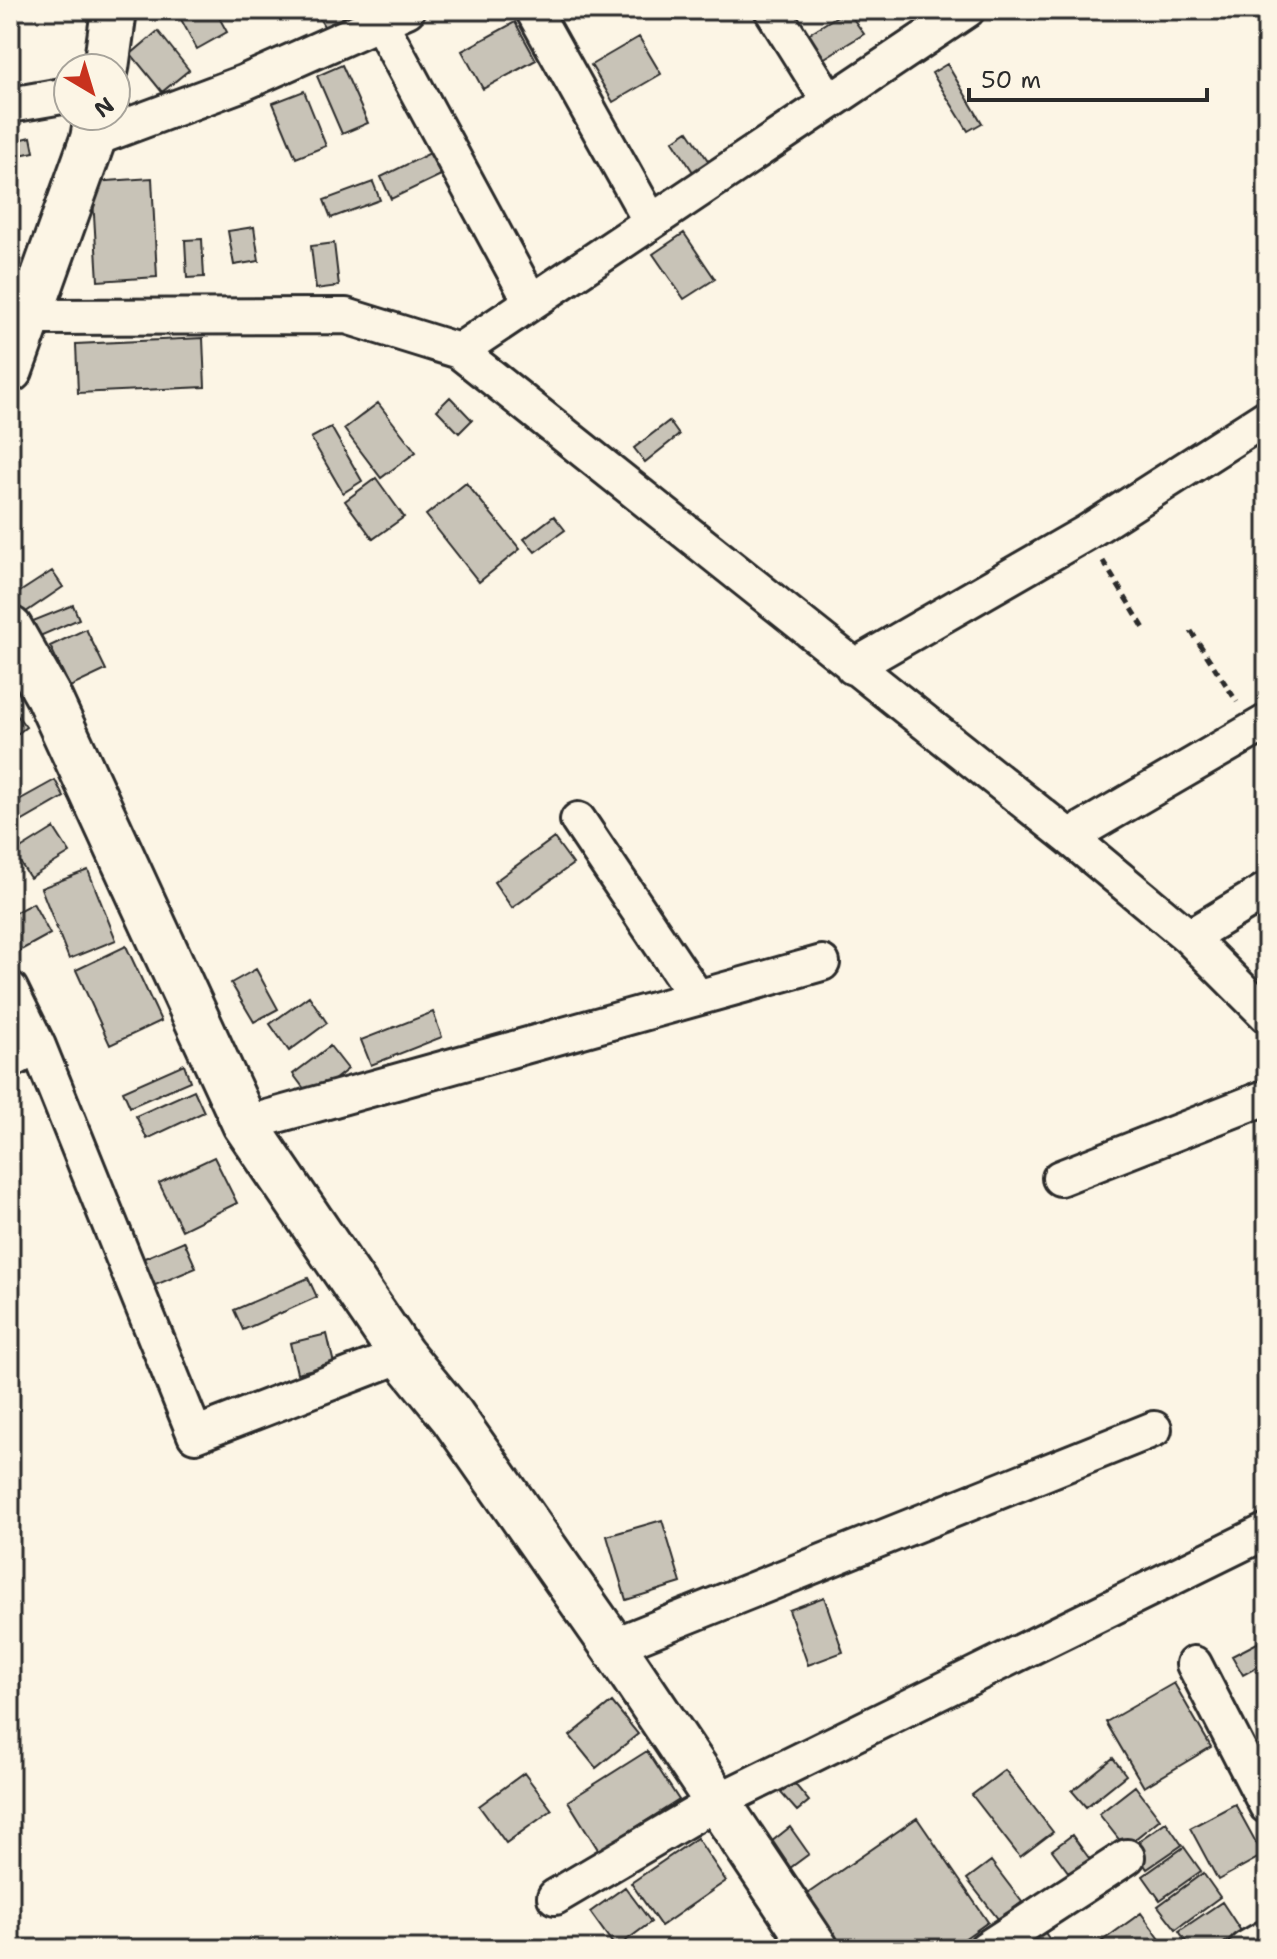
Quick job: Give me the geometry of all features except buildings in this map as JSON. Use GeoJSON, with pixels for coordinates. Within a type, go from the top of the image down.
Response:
{"type":"FeatureCollection","features":[{"type":"Feature","properties":{"kind":"street"},"geometry":{"type":"LineString","coordinates":[[108,52],[114,10]]}},
{"type":"Feature","properties":{"kind":"street"},"geometry":{"type":"LineString","coordinates":[[533,10],[650,220]]}},
{"type":"Feature","properties":{"kind":"street"},"geometry":{"type":"LineString","coordinates":[[772,10],[829,101]]}},
{"type":"Feature","properties":{"kind":"street"},"geometry":{"type":"LineString","coordinates":[[459,351],[530,300],[967,10]]}},
{"type":"Feature","properties":{"kind":"street"},"geometry":{"type":"LineString","coordinates":[[132,117],[243,83],[394,17],[530,300]]}},
{"type":"Feature","properties":{"kind":"street"},"geometry":{"type":"LineString","coordinates":[[10,105],[52,98]]}},
{"type":"Feature","properties":{"kind":"street"},"geometry":{"type":"LineString","coordinates":[[10,370],[94,132]]}},
{"type":"Feature","properties":{"kind":"street"},"geometry":{"type":"LineString","coordinates":[[31,317],[346,316],[459,351],[1069,837],[1189,937],[1267,1015]]}},
{"type":"Feature","properties":{"kind":"street"},"geometry":{"type":"LineString","coordinates":[[853,667],[1086,533],[1267,417]]}},
{"type":"Feature","properties":{"kind":"street"},"geometry":{"type":"LineString","coordinates":[[10,629],[48,696],[245,1124],[402,1355],[452,1416],[613,1646],[816,1949]]}},
{"type":"Feature","properties":{"kind":"street"},"geometry":{"type":"LineString","coordinates":[[1069,837],[1261,726]]}},
{"type":"Feature","properties":{"kind":"street"},"geometry":{"type":"LineString","coordinates":[[578,820],[696,996]]}},
{"type":"Feature","properties":{"kind":"street"},"geometry":{"type":"LineString","coordinates":[[1189,937],[1267,890]]}},
{"type":"Feature","properties":{"kind":"street"},"geometry":{"type":"LineString","coordinates":[[245,1124],[822,963]]}},
{"type":"Feature","properties":{"kind":"street"},"geometry":{"type":"LineString","coordinates":[[10,989],[24,1054],[195,1435],[402,1355]]}},
{"type":"Feature","properties":{"kind":"street"},"geometry":{"type":"LineString","coordinates":[[1060,1178],[1267,1097]]}},
{"type":"Feature","properties":{"kind":"street"},"geometry":{"type":"LineString","coordinates":[[613,1646],[1154,1429]]}},
{"type":"Feature","properties":{"kind":"street"},"geometry":{"type":"LineString","coordinates":[[555,1897],[716,1802],[1267,1531]]}},
{"type":"Feature","properties":{"kind":"street"},"geometry":{"type":"LineString","coordinates":[[1194,1664],[1267,1806]]}},
{"type":"Feature","properties":{"kind":"street"},"geometry":{"type":"LineString","coordinates":[[986,1949],[1127,1857]]}},
{"type":"Feature","properties":{"kind":"street"},"geometry":{"type":"LineString","coordinates":[[1246,1949],[1267,1937]]}},
{"type":"Feature","properties":{"kind":"path"},"geometry":{"type":"LineString","coordinates":[[1086,533],[1145,630]]}},
{"type":"Feature","properties":{"kind":"path"},"geometry":{"type":"LineString","coordinates":[[1191,631],[1261,726]]}}]}
